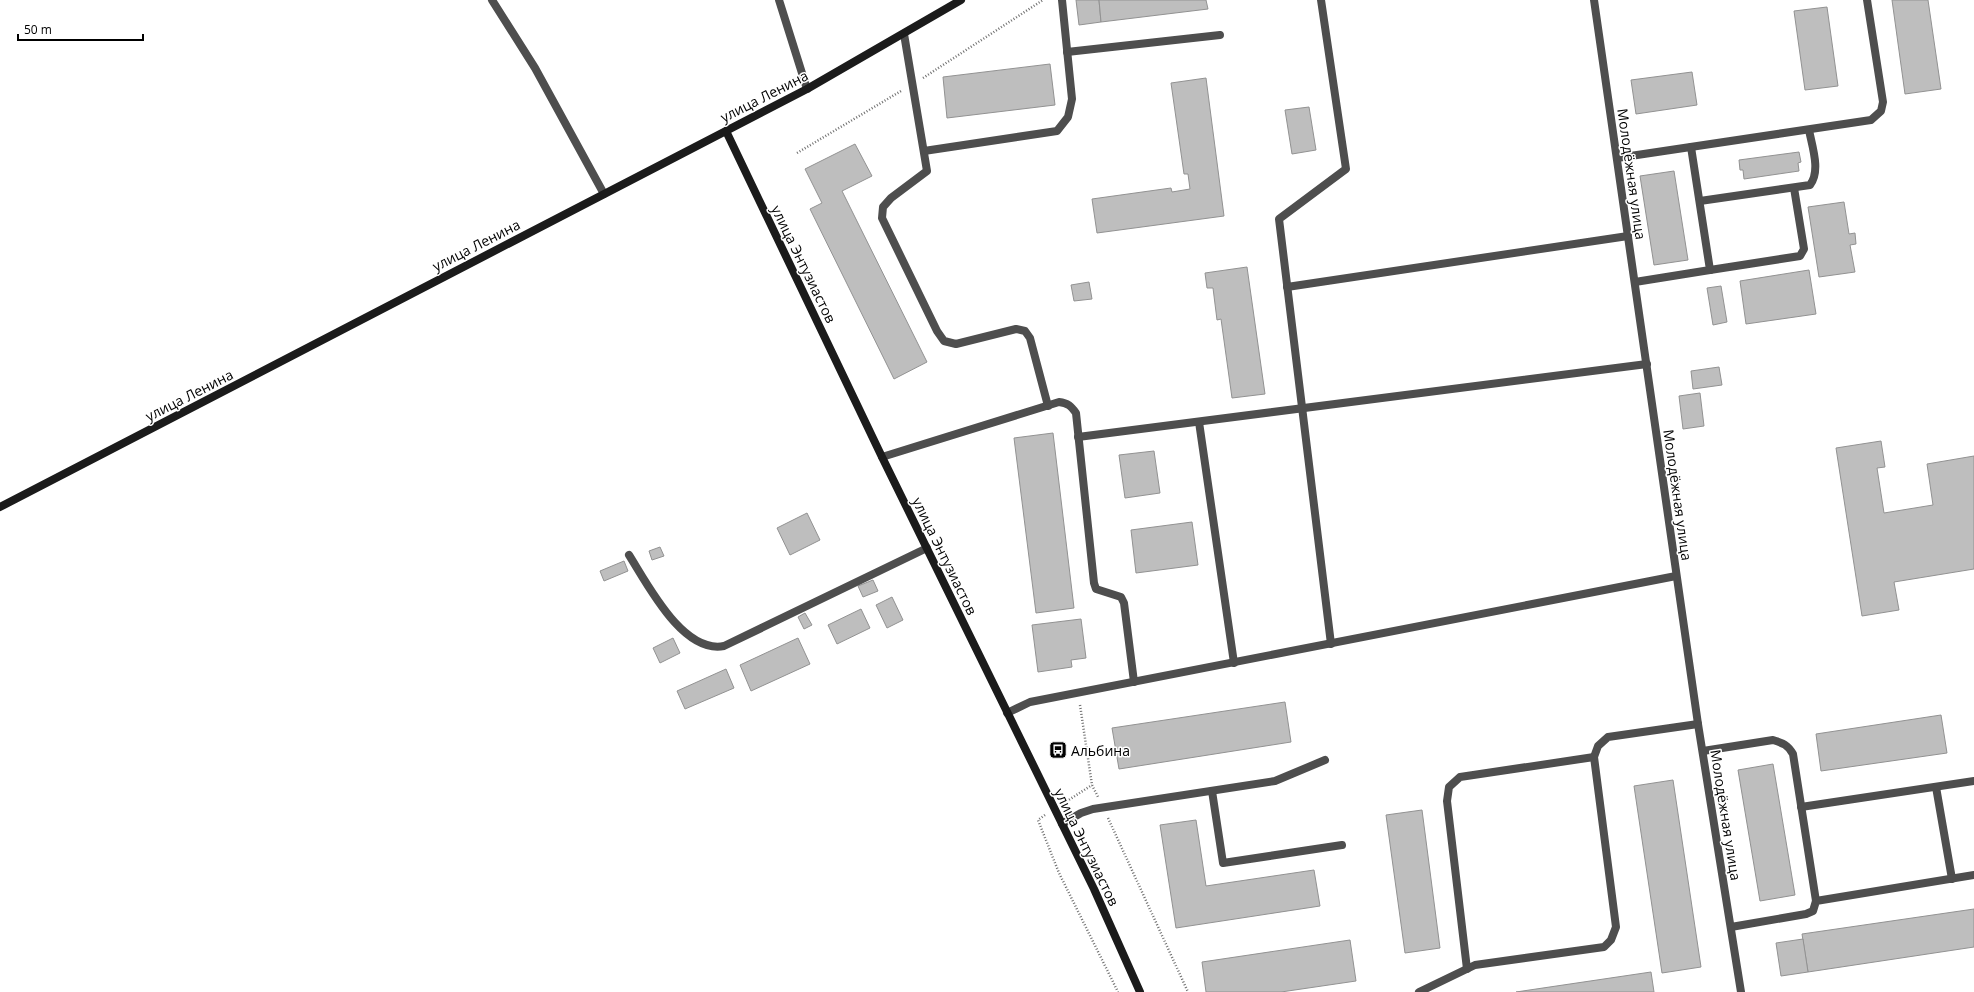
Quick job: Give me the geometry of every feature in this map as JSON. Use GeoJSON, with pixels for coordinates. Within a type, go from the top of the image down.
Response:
{"type":"FeatureCollection","features":[{"type":"Feature","properties":{"kind":"main road","name":"улица Ленина"},"geometry":{"type":"LineString","coordinates":[[0,507],[807,89],[961,0]]}},
{"type":"Feature","properties":{"kind":"main road","name":"улица Энтузиастов"},"geometry":{"type":"LineString","coordinates":[[726,131],[926,548],[1055,809],[1140,992]]}},
{"type":"Feature","properties":{"kind":"street"},"geometry":{"type":"LineString","coordinates":[[492,0],[535,68],[604,194]]}},
{"type":"Feature","properties":{"kind":"street"},"geometry":{"type":"LineString","coordinates":[[779,0],[807,89]]}},
{"type":"Feature","properties":{"kind":"street"},"geometry":{"type":"LineString","coordinates":[[924,151],[1057,131],[1068,117],[1072,99],[1062,0]]}},
{"type":"Feature","properties":{"kind":"street"},"geometry":{"type":"LineString","coordinates":[[1321,0],[1346,169],[1279,219],[1332,644]]}},
{"type":"Feature","properties":{"kind":"street","name":"Молодёжная улица"},"geometry":{"type":"LineString","coordinates":[[1594,0],[1676,576],[1741,992]]}},
{"type":"Feature","properties":{"kind":"street"},"geometry":{"type":"LineString","coordinates":[[1617,158],[1871,120],[1881,111],[1882,102],[1867,0]]}},
{"type":"Feature","properties":{"kind":"street"},"geometry":{"type":"LineString","coordinates":[[904,34],[928,171],[891,198],[883,207],[882,218],[933,324],[944,341],[956,344],[1016,329],[1025,331],[1030,338],[1048,406]]}},
{"type":"Feature","properties":{"kind":"street"},"geometry":{"type":"LineString","coordinates":[[1067,52],[1220,35]]}},
{"type":"Feature","properties":{"kind":"street"},"geometry":{"type":"LineString","coordinates":[[1700,201],[1810,186],[1816,176],[1809,130]]}},
{"type":"Feature","properties":{"kind":"street"},"geometry":{"type":"LineString","coordinates":[[1691,147],[1710,270]]}},
{"type":"Feature","properties":{"kind":"street"},"geometry":{"type":"LineString","coordinates":[[1635,282],[1800,256],[1804,249],[1794,188]]}},
{"type":"Feature","properties":{"kind":"street"},"geometry":{"type":"LineString","coordinates":[[1287,287],[1628,236]]}},
{"type":"Feature","properties":{"kind":"street"},"geometry":{"type":"LineString","coordinates":[[1078,437],[1647,364]]}},
{"type":"Feature","properties":{"kind":"street"},"geometry":{"type":"LineString","coordinates":[[882,457],[1059,402],[1072,406],[1076,413],[1094,583],[1096,589],[1121,597],[1124,603],[1134,682]]}},
{"type":"Feature","properties":{"kind":"street"},"geometry":{"type":"LineString","coordinates":[[1199,422],[1234,663]]}},
{"type":"Feature","properties":{"kind":"street"},"geometry":{"type":"LineString","coordinates":[[629,556],[669,617],[696,640],[705,646],[714,648],[724,646],[926,548]]}},
{"type":"Feature","properties":{"kind":"street"},"geometry":{"type":"LineString","coordinates":[[1007,713],[1030,702],[1676,576]]}},
{"type":"Feature","properties":{"kind":"street"},"geometry":{"type":"LineString","coordinates":[[1419,992],[1474,965],[1604,947],[1611,940],[1616,928],[1594,757],[1598,746],[1608,737],[1698,724]]}},
{"type":"Feature","properties":{"kind":"street"},"geometry":{"type":"LineString","coordinates":[[1703,752],[1773,740],[1781,742],[1789,747],[1793,754],[1816,901],[1813,911],[1806,914],[1731,927]]}},
{"type":"Feature","properties":{"kind":"street"},"geometry":{"type":"LineString","coordinates":[[1467,969],[1448,801],[1449,787],[1460,777],[1594,757]]}},
{"type":"Feature","properties":{"kind":"street"},"geometry":{"type":"LineString","coordinates":[[1062,824],[1081,813],[1103,808],[1275,781],[1325,760]]}},
{"type":"Feature","properties":{"kind":"street"},"geometry":{"type":"LineString","coordinates":[[1801,807],[1974,781]]}},
{"type":"Feature","properties":{"kind":"street"},"geometry":{"type":"LineString","coordinates":[[1936,787],[1952,879]]}},
{"type":"Feature","properties":{"kind":"street"},"geometry":{"type":"LineString","coordinates":[[1212,791],[1223,863],[1342,845]]}},
{"type":"Feature","properties":{"kind":"street"},"geometry":{"type":"LineString","coordinates":[[1816,901],[1974,875]]}},
{"type":"Feature","properties":{"kind":"path"},"geometry":{"type":"LineString","coordinates":[[1078,693],[1092,785],[1188,992]]}},
{"type":"Feature","properties":{"kind":"path"},"geometry":{"type":"LineString","coordinates":[[1092,785],[1038,820],[1059,873],[1118,992]]}},
{"type":"Feature","properties":{"kind":"building"},"geometry":{"type":"Polygon","coordinates":[[[1076,0],[1099,0],[1101,22],[1079,25],[1076,0]]]}},
{"type":"Feature","properties":{"kind":"building"},"geometry":{"type":"Polygon","coordinates":[[[1099,0],[1206,0],[1208,9],[1101,22],[1099,0]]]}},
{"type":"Feature","properties":{"kind":"building"},"geometry":{"type":"Polygon","coordinates":[[[1892,0],[1928,0],[1941,89],[1905,94],[1892,0]]]}},
{"type":"Feature","properties":{"kind":"building"},"geometry":{"type":"Polygon","coordinates":[[[1827,7],[1838,86],[1805,90],[1794,11],[1827,7]]]}},
{"type":"Feature","properties":{"kind":"building"},"geometry":{"type":"Polygon","coordinates":[[[1050,64],[1055,105],[947,118],[943,77],[1050,64]]]}},
{"type":"Feature","properties":{"kind":"building"},"geometry":{"type":"Polygon","coordinates":[[[1692,72],[1697,105],[1636,114],[1631,80],[1692,72]]]}},
{"type":"Feature","properties":{"kind":"building"},"geometry":{"type":"Polygon","coordinates":[[[1206,78],[1224,216],[1097,233],[1092,199],[1171,188],[1172,192],[1190,189],[1188,174],[1184,174],[1171,83],[1206,78]]]}},
{"type":"Feature","properties":{"kind":"building"},"geometry":{"type":"Polygon","coordinates":[[[1309,107],[1316,150],[1292,154],[1285,110],[1309,107]]]}},
{"type":"Feature","properties":{"kind":"building"},"geometry":{"type":"Polygon","coordinates":[[[855,144],[872,176],[842,191],[927,362],[894,379],[810,209],[822,203],[805,169],[855,144]]]}},
{"type":"Feature","properties":{"kind":"building"},"geometry":{"type":"Polygon","coordinates":[[[1799,152],[1801,162],[1798,163],[1799,171],[1744,179],[1743,170],[1740,170],[1739,160],[1799,152]]]}},
{"type":"Feature","properties":{"kind":"building"},"geometry":{"type":"Polygon","coordinates":[[[1674,171],[1688,260],[1654,265],[1640,176],[1674,171]]]}},
{"type":"Feature","properties":{"kind":"building"},"geometry":{"type":"Polygon","coordinates":[[[1844,202],[1849,234],[1855,233],[1856,244],[1850,245],[1855,272],[1819,277],[1808,207],[1844,202]]]}},
{"type":"Feature","properties":{"kind":"building"},"geometry":{"type":"Polygon","coordinates":[[[1247,267],[1265,394],[1232,398],[1221,319],[1217,320],[1213,288],[1207,288],[1205,273],[1247,267]]]}},
{"type":"Feature","properties":{"kind":"building"},"geometry":{"type":"Polygon","coordinates":[[[1809,270],[1816,314],[1746,324],[1740,281],[1809,270]]]}},
{"type":"Feature","properties":{"kind":"building"},"geometry":{"type":"Polygon","coordinates":[[[1089,282],[1092,299],[1074,301],[1071,285],[1089,282]]]}},
{"type":"Feature","properties":{"kind":"building"},"geometry":{"type":"Polygon","coordinates":[[[1721,286],[1727,322],[1713,325],[1707,288],[1721,286]]]}},
{"type":"Feature","properties":{"kind":"building"},"geometry":{"type":"Polygon","coordinates":[[[1719,367],[1722,385],[1693,389],[1691,371],[1719,367]]]}},
{"type":"Feature","properties":{"kind":"building"},"geometry":{"type":"Polygon","coordinates":[[[1700,393],[1704,426],[1683,429],[1679,396],[1700,393]]]}},
{"type":"Feature","properties":{"kind":"building"},"geometry":{"type":"Polygon","coordinates":[[[1053,433],[1074,608],[1036,613],[1014,438],[1053,433]]]}},
{"type":"Feature","properties":{"kind":"building"},"geometry":{"type":"Polygon","coordinates":[[[1881,441],[1885,467],[1877,468],[1884,513],[1933,505],[1927,464],[1974,456],[1974,569],[1894,582],[1899,610],[1862,616],[1836,448],[1881,441]]]}},
{"type":"Feature","properties":{"kind":"building"},"geometry":{"type":"Polygon","coordinates":[[[1154,451],[1160,493],[1125,498],[1119,455],[1154,451]]]}},
{"type":"Feature","properties":{"kind":"building"},"geometry":{"type":"Polygon","coordinates":[[[807,513],[820,540],[790,555],[777,528],[807,513]]]}},
{"type":"Feature","properties":{"kind":"building"},"geometry":{"type":"Polygon","coordinates":[[[1192,522],[1198,565],[1136,573],[1131,530],[1192,522]]]}},
{"type":"Feature","properties":{"kind":"building"},"geometry":{"type":"Polygon","coordinates":[[[660,547],[664,556],[652,560],[649,551],[660,547]]]}},
{"type":"Feature","properties":{"kind":"building"},"geometry":{"type":"Polygon","coordinates":[[[624,561],[628,571],[604,581],[600,571],[624,561]]]}},
{"type":"Feature","properties":{"kind":"building"},"geometry":{"type":"Polygon","coordinates":[[[873,580],[878,591],[863,597],[858,586],[873,580]]]}},
{"type":"Feature","properties":{"kind":"building"},"geometry":{"type":"Polygon","coordinates":[[[892,597],[903,620],[887,628],[876,605],[892,597]]]}},
{"type":"Feature","properties":{"kind":"building"},"geometry":{"type":"Polygon","coordinates":[[[861,609],[870,628],[837,644],[828,625],[861,609]]]}},
{"type":"Feature","properties":{"kind":"building"},"geometry":{"type":"Polygon","coordinates":[[[805,613],[812,625],[804,629],[798,617],[805,613]]]}},
{"type":"Feature","properties":{"kind":"building"},"geometry":{"type":"Polygon","coordinates":[[[1081,619],[1086,658],[1071,660],[1072,667],[1038,672],[1032,625],[1081,619]]]}},
{"type":"Feature","properties":{"kind":"building"},"geometry":{"type":"Polygon","coordinates":[[[673,638],[680,653],[660,663],[653,648],[673,638]]]}},
{"type":"Feature","properties":{"kind":"building"},"geometry":{"type":"Polygon","coordinates":[[[798,638],[810,664],[751,691],[740,665],[798,638]]]}},
{"type":"Feature","properties":{"kind":"building"},"geometry":{"type":"Polygon","coordinates":[[[726,669],[734,688],[685,709],[677,691],[726,669]]]}},
{"type":"Feature","properties":{"kind":"building"},"geometry":{"type":"Polygon","coordinates":[[[1285,702],[1291,742],[1119,769],[1112,728],[1285,702]]]}},
{"type":"Feature","properties":{"kind":"building"},"geometry":{"type":"Polygon","coordinates":[[[1941,715],[1947,753],[1821,771],[1816,734],[1941,715]]]}},
{"type":"Feature","properties":{"kind":"building"},"geometry":{"type":"Polygon","coordinates":[[[1773,764],[1795,895],[1760,901],[1738,770],[1773,764]]]}},
{"type":"Feature","properties":{"kind":"building"},"geometry":{"type":"Polygon","coordinates":[[[1673,780],[1701,967],[1662,973],[1634,786],[1673,780]]]}},
{"type":"Feature","properties":{"kind":"building"},"geometry":{"type":"Polygon","coordinates":[[[1422,810],[1440,948],[1405,953],[1386,815],[1422,810]]]}},
{"type":"Feature","properties":{"kind":"building"},"geometry":{"type":"Polygon","coordinates":[[[1196,820],[1206,886],[1314,870],[1320,906],[1176,928],[1160,825],[1196,820]]]}},
{"type":"Feature","properties":{"kind":"building"},"geometry":{"type":"Polygon","coordinates":[[[1974,909],[1974,947],[1808,972],[1802,934],[1974,909]]]}},
{"type":"Feature","properties":{"kind":"building"},"geometry":{"type":"Polygon","coordinates":[[[1803,939],[1808,972],[1781,976],[1776,943],[1803,939]]]}},
{"type":"Feature","properties":{"kind":"building"},"geometry":{"type":"Polygon","coordinates":[[[1350,940],[1356,981],[1281,992],[1206,992],[1202,962],[1350,940]]]}},
{"type":"Feature","properties":{"kind":"building"},"geometry":{"type":"Polygon","coordinates":[[[1651,972],[1654,992],[1516,992],[1651,972]]]}},
{"type":"Feature","properties":{"kind":"place","name":"Альбина"},"geometry":{"type":"Point","coordinates":[1058,750]}}]}
